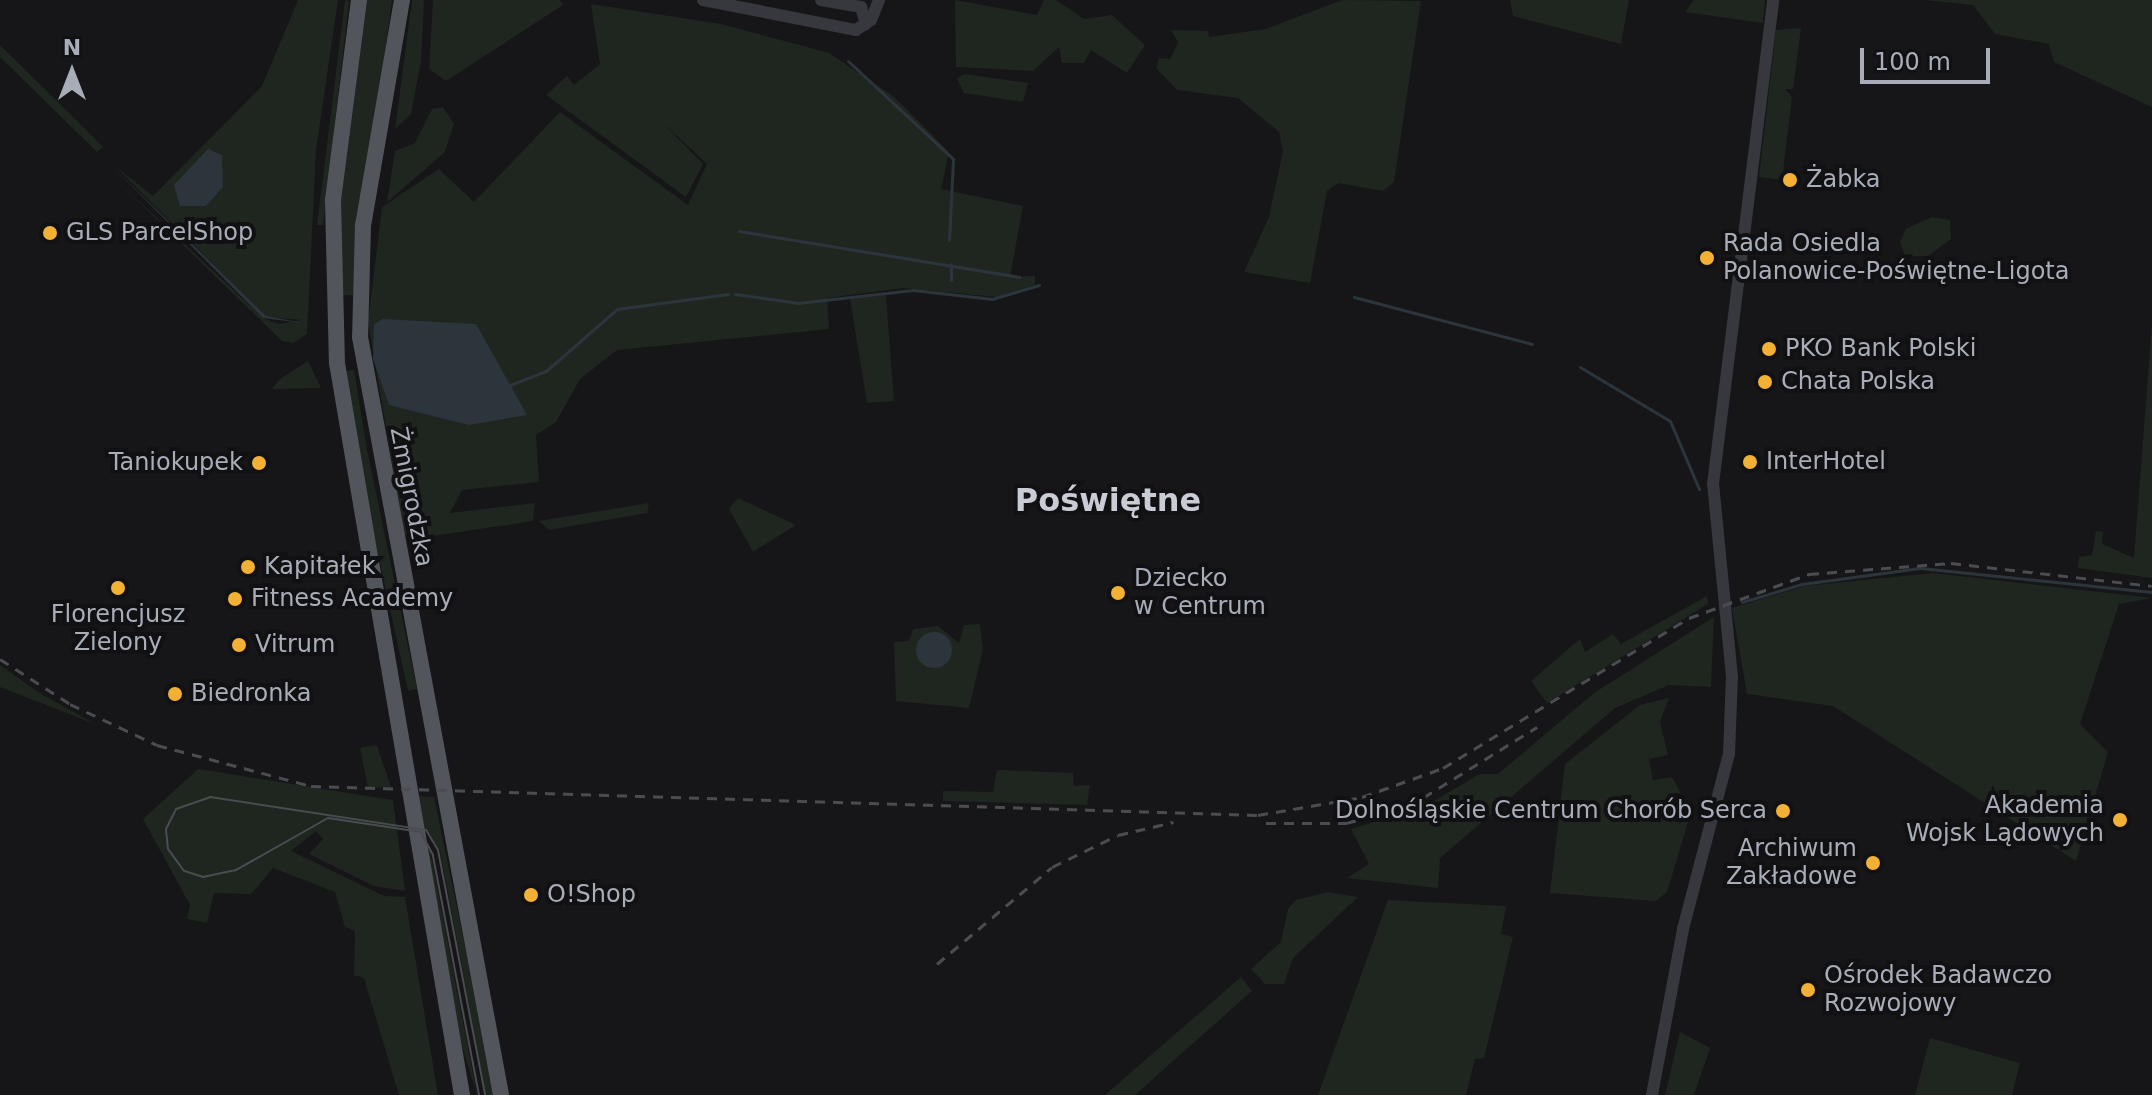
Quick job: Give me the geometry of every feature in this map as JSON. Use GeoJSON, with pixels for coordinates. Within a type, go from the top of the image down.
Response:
{"type":"FeatureCollection","features":[{"type":"Feature","properties":{"kind":"main road","name":"Żmigrodzka"},"geometry":{"type":"LineString","coordinates":[[357,4],[333,201],[337,363],[462,1095]]}},
{"type":"Feature","properties":{"kind":"main road","name":"Żmigrodzka"},"geometry":{"type":"LineString","coordinates":[[403,4],[363,225],[361,348],[501,1095]]}},
{"type":"Feature","properties":{"kind":"street"},"geometry":{"type":"LineString","coordinates":[[703,0],[864,27]]}},
{"type":"Feature","properties":{"kind":"street"},"geometry":{"type":"LineString","coordinates":[[821,0],[851,5],[867,12],[864,27]]}},
{"type":"Feature","properties":{"kind":"street"},"geometry":{"type":"LineString","coordinates":[[851,5],[864,0]]}},
{"type":"Feature","properties":{"kind":"street"},"geometry":{"type":"LineString","coordinates":[[864,27],[879,0]]}},
{"type":"Feature","properties":{"kind":"street"},"geometry":{"type":"LineString","coordinates":[[1652,1095],[1731,732],[1713,484],[1773,0]]}},
{"type":"Feature","properties":{"kind":"shaded area"},"geometry":{"type":"Polygon","coordinates":[[[298,0],[338,0],[316,150],[307,334],[293,343],[282,341],[110,174],[263,318],[278,324],[302,320],[266,317],[116,167],[153,196],[262,86],[298,0]]]}},
{"type":"Feature","properties":{"kind":"shaded area"},"geometry":{"type":"Polygon","coordinates":[[[345,0],[349,1],[323,225],[317,225],[345,0]]]}},
{"type":"Feature","properties":{"kind":"shaded area"},"geometry":{"type":"Polygon","coordinates":[[[365,0],[392,0],[353,295],[339,296],[338,223],[365,0]]]}},
{"type":"Feature","properties":{"kind":"shaded area"},"geometry":{"type":"Polygon","coordinates":[[[412,0],[424,0],[421,61],[411,114],[395,129],[412,0]]]}},
{"type":"Feature","properties":{"kind":"shaded area"},"geometry":{"type":"Polygon","coordinates":[[[433,0],[560,0],[563,5],[446,81],[429,69],[433,0]]]}},
{"type":"Feature","properties":{"kind":"shaded area"},"geometry":{"type":"Polygon","coordinates":[[[955,0],[1037,15],[1044,0],[1056,0],[1084,19],[1112,15],[1145,45],[1127,73],[1091,50],[1084,63],[1062,63],[1059,47],[1033,71],[956,67],[955,0]]]}},
{"type":"Feature","properties":{"kind":"shaded area"},"geometry":{"type":"Polygon","coordinates":[[[1342,0],[1421,1],[1394,182],[1383,191],[1338,183],[1327,191],[1310,283],[1244,272],[1269,217],[1283,151],[1279,132],[1238,98],[1177,90],[1156,68],[1159,58],[1170,59],[1178,42],[1171,30],[1208,31],[1209,37],[1266,29],[1342,0]]]}},
{"type":"Feature","properties":{"kind":"shaded area"},"geometry":{"type":"Polygon","coordinates":[[[1510,0],[1629,0],[1621,44],[1513,16],[1510,0]]]}},
{"type":"Feature","properties":{"kind":"shaded area"},"geometry":{"type":"Polygon","coordinates":[[[1694,0],[1765,0],[1763,23],[1685,12],[1694,0]]]}},
{"type":"Feature","properties":{"kind":"shaded area"},"geometry":{"type":"Polygon","coordinates":[[[1924,0],[2152,0],[2152,107],[2054,62],[2049,44],[1995,34],[1973,5],[1924,0]]]}},
{"type":"Feature","properties":{"kind":"shaded area"},"geometry":{"type":"Polygon","coordinates":[[[591,4],[721,24],[829,53],[893,96],[949,152],[941,189],[1023,206],[1010,277],[1035,276],[1035,285],[996,297],[903,288],[827,298],[829,329],[617,350],[580,379],[556,422],[536,435],[539,482],[462,490],[450,513],[535,503],[533,521],[419,538],[404,534],[368,322],[382,207],[439,169],[474,202],[560,112],[688,205],[707,164],[663,123],[703,164],[686,197],[546,95],[567,76],[574,85],[600,64],[591,4]]]}},
{"type":"Feature","properties":{"kind":"shaded area"},"geometry":{"type":"Polygon","coordinates":[[[1801,28],[1793,89],[1785,89],[1792,97],[1782,180],[1759,177],[1776,30],[1801,28]]]}},
{"type":"Feature","properties":{"kind":"shaded area"},"geometry":{"type":"Polygon","coordinates":[[[0,45],[103,147],[97,152],[0,57],[0,45]]]}},
{"type":"Feature","properties":{"kind":"shaded area"},"geometry":{"type":"Polygon","coordinates":[[[964,74],[1028,83],[1023,102],[964,93],[957,78],[964,74]]]}},
{"type":"Feature","properties":{"kind":"shaded area"},"geometry":{"type":"Polygon","coordinates":[[[443,107],[454,124],[445,152],[387,202],[395,151],[415,143],[432,109],[443,107]]]}},
{"type":"Feature","properties":{"kind":"shaded area"},"geometry":{"type":"Polygon","coordinates":[[[208,149],[222,155],[223,187],[206,206],[180,206],[174,185],[208,149]]]}},
{"type":"Feature","properties":{"kind":"shaded area"},"geometry":{"type":"Polygon","coordinates":[[[114,168],[266,316],[303,323],[263,318],[114,168]]]}},
{"type":"Feature","properties":{"kind":"shaded area"},"geometry":{"type":"Polygon","coordinates":[[[1932,217],[1950,220],[1951,239],[1928,256],[1905,256],[1900,242],[1906,229],[1932,217]]]}},
{"type":"Feature","properties":{"kind":"shaded area"},"geometry":{"type":"Polygon","coordinates":[[[886,295],[894,401],[867,403],[850,299],[886,295]]]}},
{"type":"Feature","properties":{"kind":"shaded area"},"geometry":{"type":"Polygon","coordinates":[[[383,319],[476,324],[527,415],[469,425],[389,405],[373,359],[374,324],[383,319]]]}},
{"type":"Feature","properties":{"kind":"shaded area"},"geometry":{"type":"Polygon","coordinates":[[[2152,324],[2152,578],[2078,568],[2079,557],[2092,555],[2096,531],[2103,532],[2102,544],[2134,558],[2152,324]]]}},
{"type":"Feature","properties":{"kind":"shaded area"},"geometry":{"type":"Polygon","coordinates":[[[308,361],[321,388],[272,389],[280,379],[308,361]]]}},
{"type":"Feature","properties":{"kind":"shaded area"},"geometry":{"type":"Polygon","coordinates":[[[354,370],[367,450],[417,689],[408,691],[375,540],[344,371],[354,370]]]}},
{"type":"Feature","properties":{"kind":"shaded area"},"geometry":{"type":"Polygon","coordinates":[[[738,498],[796,525],[753,552],[729,509],[738,498]]]}},
{"type":"Feature","properties":{"kind":"shaded area"},"geometry":{"type":"Polygon","coordinates":[[[649,503],[647,513],[549,530],[539,521],[649,503]]]}},
{"type":"Feature","properties":{"kind":"shaded area"},"geometry":{"type":"Polygon","coordinates":[[[1933,573],[2152,598],[2119,604],[2080,724],[2108,752],[2076,861],[1833,706],[1747,694],[1732,608],[1805,586],[1933,573]]]}},
{"type":"Feature","properties":{"kind":"shaded area"},"geometry":{"type":"Polygon","coordinates":[[[1707,596],[1708,604],[1547,703],[1531,681],[1580,639],[1585,652],[1613,634],[1621,644],[1707,596]]]}},
{"type":"Feature","properties":{"kind":"shaded area"},"geometry":{"type":"Polygon","coordinates":[[[1714,617],[1711,687],[1669,685],[1615,708],[1440,858],[1438,888],[1347,878],[1369,864],[1351,829],[1425,806],[1480,774],[1498,774],[1594,693],[1714,617]]]}},
{"type":"Feature","properties":{"kind":"shaded area"},"geometry":{"type":"Polygon","coordinates":[[[980,624],[983,649],[969,708],[896,701],[894,642],[909,641],[913,629],[938,626],[959,643],[964,625],[980,624]]]}},
{"type":"Feature","properties":{"kind":"shaded area"},"geometry":{"type":"Polygon","coordinates":[[[934,632],[947,637],[952,650],[947,663],[934,668],[921,663],[916,650],[921,637],[934,632]]]}},
{"type":"Feature","properties":{"kind":"shaded area"},"geometry":{"type":"Polygon","coordinates":[[[0,665],[41,694],[95,724],[0,687],[0,665]]]}},
{"type":"Feature","properties":{"kind":"shaded area"},"geometry":{"type":"Polygon","coordinates":[[[1669,698],[1660,722],[1668,755],[1649,759],[1653,780],[1672,777],[1691,812],[1667,892],[1656,901],[1550,893],[1565,764],[1640,705],[1669,698]]]}},
{"type":"Feature","properties":{"kind":"shaded area"},"geometry":{"type":"Polygon","coordinates":[[[377,745],[391,787],[368,788],[360,748],[377,745]]]}},
{"type":"Feature","properties":{"kind":"shaded area"},"geometry":{"type":"Polygon","coordinates":[[[198,769],[393,800],[405,891],[374,886],[309,854],[323,839],[316,831],[291,851],[384,896],[405,897],[438,1095],[399,1095],[364,978],[354,975],[355,931],[345,927],[335,892],[273,868],[251,894],[214,893],[207,923],[187,919],[190,905],[143,819],[198,769]]]}},
{"type":"Feature","properties":{"kind":"shaded area"},"geometry":{"type":"Polygon","coordinates":[[[997,770],[1073,773],[1074,786],[1090,785],[1087,805],[943,801],[943,791],[993,792],[997,770]]]}},
{"type":"Feature","properties":{"kind":"shaded area"},"geometry":{"type":"Polygon","coordinates":[[[419,796],[434,797],[496,1095],[486,1095],[440,850],[422,826],[419,796]]]}},
{"type":"Feature","properties":{"kind":"shaded area"},"geometry":{"type":"Polygon","coordinates":[[[426,842],[431,855],[477,1095],[454,1020],[426,842]]]}},
{"type":"Feature","properties":{"kind":"shaded area"},"geometry":{"type":"Polygon","coordinates":[[[1328,892],[1358,897],[1293,958],[1284,984],[1265,984],[1251,969],[1281,942],[1288,909],[1296,900],[1328,892]]]}},
{"type":"Feature","properties":{"kind":"shaded area"},"geometry":{"type":"Polygon","coordinates":[[[1388,900],[1506,906],[1501,934],[1513,937],[1484,1058],[1475,1059],[1466,1095],[1318,1095],[1388,900]]]}},
{"type":"Feature","properties":{"kind":"shaded area"},"geometry":{"type":"Polygon","coordinates":[[[1241,977],[1252,991],[1135,1095],[1105,1095],[1241,977]]]}},
{"type":"Feature","properties":{"kind":"shaded area"},"geometry":{"type":"Polygon","coordinates":[[[1680,1032],[1710,1048],[1694,1095],[1665,1095],[1680,1032]]]}},
{"type":"Feature","properties":{"kind":"shaded area"},"geometry":{"type":"Polygon","coordinates":[[[1930,1038],[2020,1063],[2012,1095],[1915,1095],[1930,1038]]]}},
{"type":"Feature","properties":{"kind":"waterway"},"geometry":{"type":"LineString","coordinates":[[848,61],[953,159],[949,240]]}},
{"type":"Feature","properties":{"kind":"waterway"},"geometry":{"type":"LineString","coordinates":[[739,231],[1019,277]]}},
{"type":"Feature","properties":{"kind":"waterway"},"geometry":{"type":"LineString","coordinates":[[951,264],[951,280]]}},
{"type":"Feature","properties":{"kind":"waterway"},"geometry":{"type":"LineString","coordinates":[[735,294],[798,303],[913,290],[992,299],[1039,285]]}},
{"type":"Feature","properties":{"kind":"waterway"},"geometry":{"type":"LineString","coordinates":[[507,386],[546,371],[617,309],[728,294]]}},
{"type":"Feature","properties":{"kind":"waterway"},"geometry":{"type":"LineString","coordinates":[[1354,297],[1532,344]]}},
{"type":"Feature","properties":{"kind":"waterway"},"geometry":{"type":"LineString","coordinates":[[1580,367],[1670,421],[1699,489]]}},
{"type":"Feature","properties":{"kind":"waterway"},"geometry":{"type":"LineString","coordinates":[[1742,602],[1802,584],[1920,568],[2152,592]]}},
{"type":"Feature","properties":{"kind":"tram line"},"geometry":{"type":"LineString","coordinates":[[479,1095],[433,855],[421,832],[328,818],[236,870],[203,877],[184,871],[168,849],[166,829],[176,809],[210,797],[426,830],[438,850],[485,1095]]}},
{"type":"Feature","properties":{"kind":"railway"},"geometry":{"type":"LineString","coordinates":[[0,659],[70,704],[157,745],[311,786],[1258,815],[1362,797],[1443,768],[1689,618],[1809,574],[1951,563],[2152,586]]}},
{"type":"Feature","properties":{"kind":"railway"},"geometry":{"type":"LineString","coordinates":[[1266,823],[1346,823],[1408,807],[1537,727]]}},
{"type":"Feature","properties":{"kind":"railway"},"geometry":{"type":"LineString","coordinates":[[937,964],[1052,867],[1118,835],[1174,822]]}},
{"type":"Feature","properties":{"kind":"place","name":"Żabka"},"geometry":{"type":"Point","coordinates":[1790,180]}},
{"type":"Feature","properties":{"kind":"place","name":"GLS ParcelShop"},"geometry":{"type":"Point","coordinates":[50,233]}},
{"type":"Feature","properties":{"kind":"place","name":"Rada Osiedla Polanowice-Poświętne-Ligota"},"geometry":{"type":"Point","coordinates":[1707,258]}},
{"type":"Feature","properties":{"kind":"place","name":"PKO Bank Polski"},"geometry":{"type":"Point","coordinates":[1769,349]}},
{"type":"Feature","properties":{"kind":"place","name":"Chata Polska"},"geometry":{"type":"Point","coordinates":[1765,382]}},
{"type":"Feature","properties":{"kind":"place","name":"InterHotel"},"geometry":{"type":"Point","coordinates":[1750,462]}},
{"type":"Feature","properties":{"kind":"place","name":"Taniokupek"},"geometry":{"type":"Point","coordinates":[259,463]}},
{"type":"Feature","properties":{"kind":"place","name":"Kapitałek"},"geometry":{"type":"Point","coordinates":[248,567]}},
{"type":"Feature","properties":{"kind":"place","name":"Florencjusz Zielony"},"geometry":{"type":"Point","coordinates":[118,588]}},
{"type":"Feature","properties":{"kind":"place","name":"Dziecko w Centrum"},"geometry":{"type":"Point","coordinates":[1118,593]}},
{"type":"Feature","properties":{"kind":"place","name":"Fitness Academy"},"geometry":{"type":"Point","coordinates":[235,599]}},
{"type":"Feature","properties":{"kind":"place","name":"Vitrum"},"geometry":{"type":"Point","coordinates":[239,645]}},
{"type":"Feature","properties":{"kind":"place","name":"Biedronka"},"geometry":{"type":"Point","coordinates":[175,694]}},
{"type":"Feature","properties":{"kind":"place","name":"Dolnośląskie Centrum Chorób Serca"},"geometry":{"type":"Point","coordinates":[1783,811]}},
{"type":"Feature","properties":{"kind":"place","name":"Akademia Wojsk Lądowych"},"geometry":{"type":"Point","coordinates":[2120,820]}},
{"type":"Feature","properties":{"kind":"place","name":"Archiwum Zakładowe"},"geometry":{"type":"Point","coordinates":[1873,863]}},
{"type":"Feature","properties":{"kind":"place","name":"O!Shop"},"geometry":{"type":"Point","coordinates":[531,895]}},
{"type":"Feature","properties":{"kind":"place","name":"Ośrodek Badawczo Rozwojowy"},"geometry":{"type":"Point","coordinates":[1808,990]}},
{"type":"Feature","properties":{"kind":"district","name":"Poświętne"},"geometry":{"type":"Point","coordinates":[1108,500]}}]}
